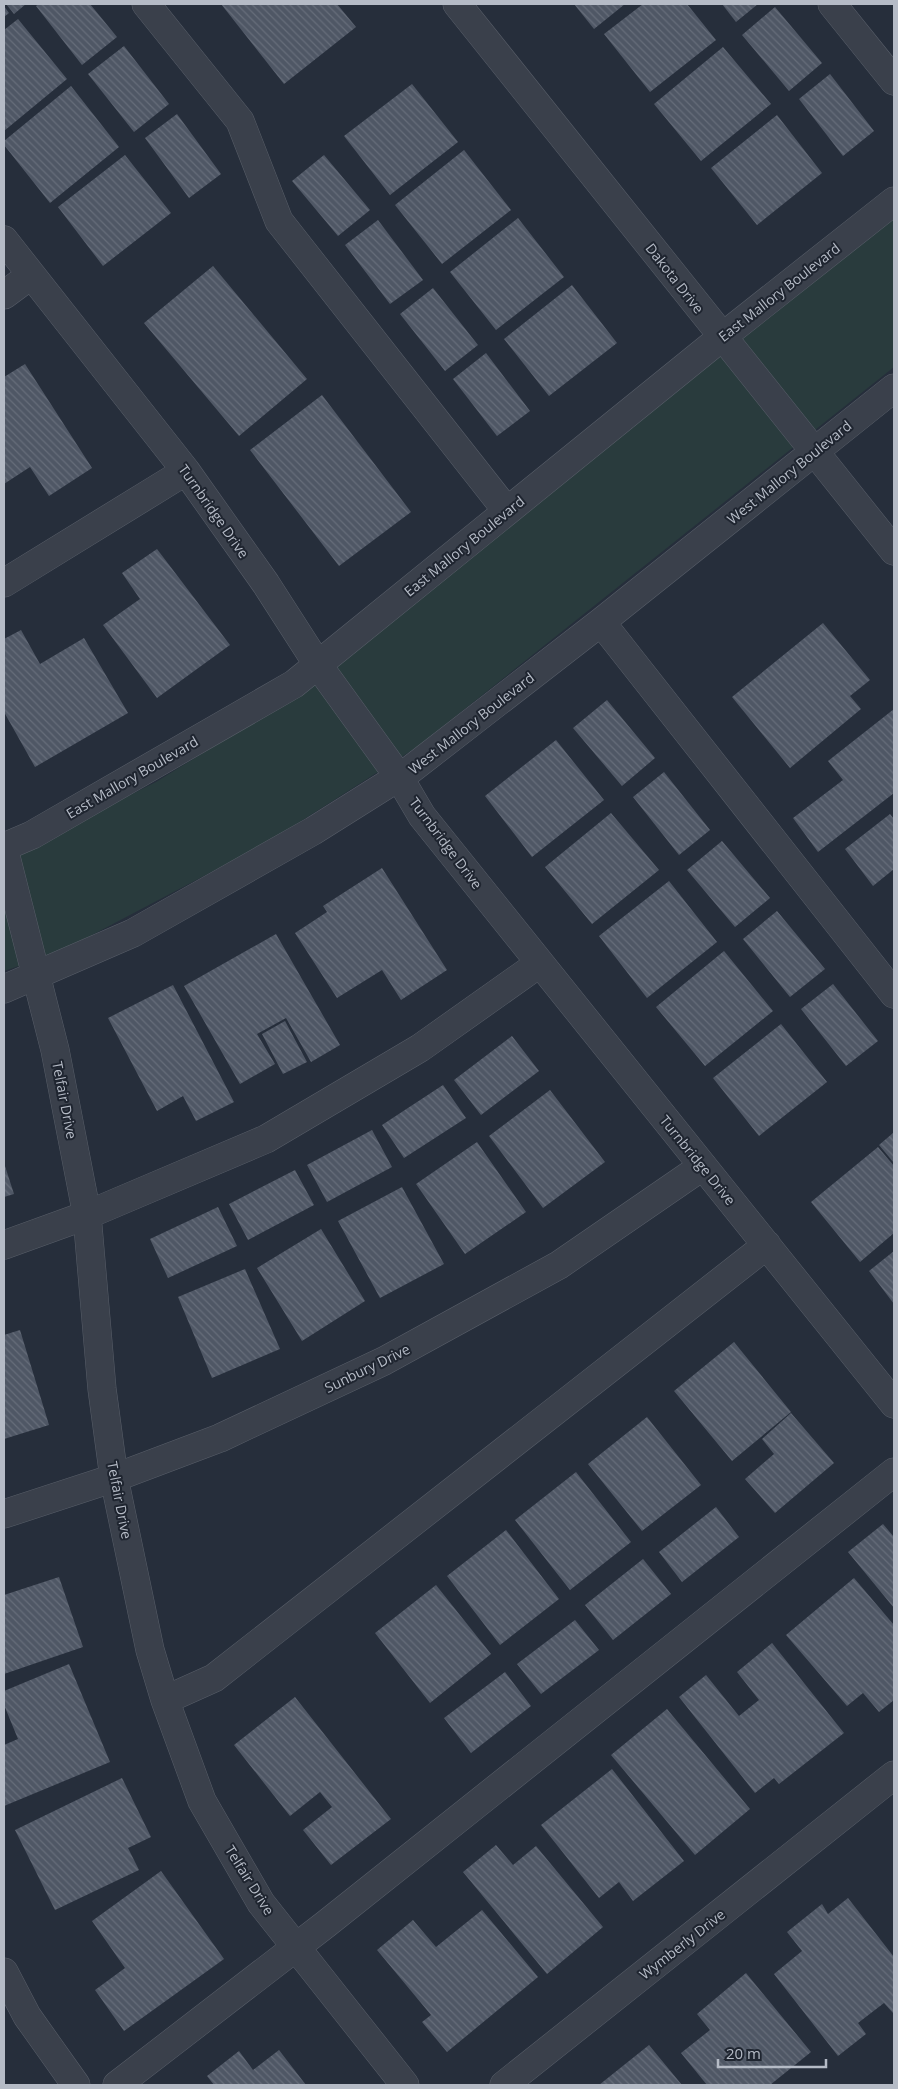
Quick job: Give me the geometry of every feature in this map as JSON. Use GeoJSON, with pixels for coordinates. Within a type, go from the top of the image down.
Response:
{"type":"FeatureCollection","features":[{"type":"Feature","properties":{"kind":"street"},"geometry":{"type":"LineString","coordinates":[[146,4],[240,121],[279,221],[507,511]]}},
{"type":"Feature","properties":{"kind":"street","name":"Dakota Drive"},"geometry":{"type":"LineString","coordinates":[[457,4],[894,551]]}},
{"type":"Feature","properties":{"kind":"street"},"geometry":{"type":"LineString","coordinates":[[832,4],[894,81]]}},
{"type":"Feature","properties":{"kind":"street","name":"East Mallory Boulevard"},"geometry":{"type":"LineString","coordinates":[[4,848],[32,835],[294,684],[722,337],[894,201]]}},
{"type":"Feature","properties":{"kind":"street","name":"Turnbridge Drive"},"geometry":{"type":"LineString","coordinates":[[4,240],[186,471],[266,584],[318,665],[399,778],[422,816],[894,1404]]}},
{"type":"Feature","properties":{"kind":"street"},"geometry":{"type":"LineString","coordinates":[[4,294],[31,275]]}},
{"type":"Feature","properties":{"kind":"street","name":"West Mallory Boulevard"},"geometry":{"type":"LineString","coordinates":[[4,989],[133,933],[313,831],[399,778],[601,622],[894,388]]}},
{"type":"Feature","properties":{"kind":"street"},"geometry":{"type":"LineString","coordinates":[[4,583],[186,471]]}},
{"type":"Feature","properties":{"kind":"street"},"geometry":{"type":"LineString","coordinates":[[601,622],[894,994]]}},
{"type":"Feature","properties":{"kind":"street","name":"Telfair Drive"},"geometry":{"type":"LineString","coordinates":[[4,848],[55,1050],[87,1215],[102,1389],[114,1478],[150,1650],[165,1700],[202,1800],[261,1903],[405,2085]]}},
{"type":"Feature","properties":{"kind":"street"},"geometry":{"type":"LineString","coordinates":[[4,1245],[87,1215],[266,1139],[420,1048],[540,963]]}},
{"type":"Feature","properties":{"kind":"street","name":"Sunbury Drive"},"geometry":{"type":"LineString","coordinates":[[4,1514],[114,1478],[220,1438],[384,1361],[559,1265],[703,1166]]}},
{"type":"Feature","properties":{"kind":"street"},"geometry":{"type":"LineString","coordinates":[[165,1700],[214,1678],[767,1245]]}},
{"type":"Feature","properties":{"kind":"street"},"geometry":{"type":"LineString","coordinates":[[116,2085],[296,1948],[894,1472]]}},
{"type":"Feature","properties":{"kind":"street","name":"Wymberly Drive"},"geometry":{"type":"LineString","coordinates":[[504,2085],[894,1775]]}},
{"type":"Feature","properties":{"kind":"street","name":"Wymberly Drive"},"geometry":{"type":"LineString","coordinates":[[860,1802],[894,1789]]}},
{"type":"Feature","properties":{"kind":"street"},"geometry":{"type":"LineString","coordinates":[[4,1972],[27,2016],[76,2085]]}},
{"type":"Feature","properties":{"kind":"shaded area"},"geometry":{"type":"Polygon","coordinates":[[[894,218],[894,367],[417,747],[270,841],[58,953],[4,971],[4,858],[156,782],[316,683],[894,218]]]}},
{"type":"Feature","properties":{"kind":"building"},"geometry":{"type":"Polygon","coordinates":[[[6,4],[26,4],[14,14],[6,4]]]}},
{"type":"Feature","properties":{"kind":"building"},"geometry":{"type":"Polygon","coordinates":[[[39,4],[90,4],[117,37],[82,65],[36,6],[39,4]]]}},
{"type":"Feature","properties":{"kind":"building"},"geometry":{"type":"Polygon","coordinates":[[[221,4],[337,4],[356,27],[284,84],[221,4]]]}},
{"type":"Feature","properties":{"kind":"building"},"geometry":{"type":"Polygon","coordinates":[[[574,4],[625,4],[594,29],[574,4]]]}},
{"type":"Feature","properties":{"kind":"building"},"geometry":{"type":"Polygon","coordinates":[[[643,4],[687,4],[716,40],[650,92],[604,34],[643,4]]]}},
{"type":"Feature","properties":{"kind":"building"},"geometry":{"type":"Polygon","coordinates":[[[722,4],[758,4],[736,22],[722,4]]]}},
{"type":"Feature","properties":{"kind":"building"},"geometry":{"type":"Polygon","coordinates":[[[4,6],[9,13],[4,17],[4,6]]]}},
{"type":"Feature","properties":{"kind":"building"},"geometry":{"type":"Polygon","coordinates":[[[775,7],[822,63],[789,91],[742,35],[775,7]]]}},
{"type":"Feature","properties":{"kind":"building"},"geometry":{"type":"Polygon","coordinates":[[[18,19],[67,79],[4,131],[4,30],[18,19]]]}},
{"type":"Feature","properties":{"kind":"building"},"geometry":{"type":"Polygon","coordinates":[[[124,46],[169,104],[134,132],[88,74],[124,46]]]}},
{"type":"Feature","properties":{"kind":"building"},"geometry":{"type":"Polygon","coordinates":[[[723,47],[771,104],[701,161],[654,104],[723,47]]]}},
{"type":"Feature","properties":{"kind":"building"},"geometry":{"type":"Polygon","coordinates":[[[830,74],[874,131],[843,156],[799,99],[830,74]]]}},
{"type":"Feature","properties":{"kind":"building"},"geometry":{"type":"Polygon","coordinates":[[[412,84],[458,142],[390,195],[344,136],[412,84]]]}},
{"type":"Feature","properties":{"kind":"building"},"geometry":{"type":"Polygon","coordinates":[[[71,86],[119,147],[50,203],[4,145],[4,141],[71,86]]]}},
{"type":"Feature","properties":{"kind":"building"},"geometry":{"type":"Polygon","coordinates":[[[177,114],[221,174],[189,198],[145,138],[177,114]]]}},
{"type":"Feature","properties":{"kind":"building"},"geometry":{"type":"Polygon","coordinates":[[[777,115],[822,173],[757,225],[711,168],[777,115]]]}},
{"type":"Feature","properties":{"kind":"building"},"geometry":{"type":"Polygon","coordinates":[[[464,150],[511,210],[442,264],[395,205],[464,150]]]}},
{"type":"Feature","properties":{"kind":"building"},"geometry":{"type":"Polygon","coordinates":[[[125,155],[171,213],[103,266],[58,207],[125,155]]]}},
{"type":"Feature","properties":{"kind":"building"},"geometry":{"type":"Polygon","coordinates":[[[324,155],[370,210],[338,236],[292,181],[324,155]]]}},
{"type":"Feature","properties":{"kind":"building"},"geometry":{"type":"Polygon","coordinates":[[[518,218],[564,277],[496,330],[450,272],[518,218]]]}},
{"type":"Feature","properties":{"kind":"building"},"geometry":{"type":"Polygon","coordinates":[[[378,220],[423,280],[390,304],[345,245],[378,220]]]}},
{"type":"Feature","properties":{"kind":"building"},"geometry":{"type":"Polygon","coordinates":[[[213,266],[307,379],[239,436],[144,323],[213,266]]]}},
{"type":"Feature","properties":{"kind":"building"},"geometry":{"type":"Polygon","coordinates":[[[572,285],[617,343],[549,396],[504,339],[572,285]]]}},
{"type":"Feature","properties":{"kind":"building"},"geometry":{"type":"Polygon","coordinates":[[[433,288],[478,345],[445,371],[400,314],[433,288]]]}},
{"type":"Feature","properties":{"kind":"building"},"geometry":{"type":"Polygon","coordinates":[[[486,353],[530,411],[497,436],[453,379],[486,353]]]}},
{"type":"Feature","properties":{"kind":"building"},"geometry":{"type":"Polygon","coordinates":[[[25,364],[92,468],[49,496],[30,467],[4,484],[4,377],[25,364]]]}},
{"type":"Feature","properties":{"kind":"building"},"geometry":{"type":"Polygon","coordinates":[[[322,395],[411,512],[339,566],[250,450],[322,395]]]}},
{"type":"Feature","properties":{"kind":"building"},"geometry":{"type":"Polygon","coordinates":[[[157,549],[230,645],[157,698],[103,625],[140,599],[122,573],[157,549]]]}},
{"type":"Feature","properties":{"kind":"building"},"geometry":{"type":"Polygon","coordinates":[[[823,623],[870,680],[850,696],[861,709],[790,768],[732,697],[823,623]]]}},
{"type":"Feature","properties":{"kind":"building"},"geometry":{"type":"Polygon","coordinates":[[[21,630],[40,664],[84,638],[128,713],[35,767],[4,712],[4,639],[21,630]]]}},
{"type":"Feature","properties":{"kind":"building"},"geometry":{"type":"Polygon","coordinates":[[[607,700],[655,758],[622,786],[573,728],[607,700]]]}},
{"type":"Feature","properties":{"kind":"building"},"geometry":{"type":"Polygon","coordinates":[[[894,709],[894,793],[818,852],[793,818],[843,780],[828,761],[894,709]]]}},
{"type":"Feature","properties":{"kind":"building"},"geometry":{"type":"Polygon","coordinates":[[[556,740],[604,800],[532,857],[485,796],[556,740]]]}},
{"type":"Feature","properties":{"kind":"building"},"geometry":{"type":"Polygon","coordinates":[[[664,772],[710,830],[679,855],[633,797],[664,772]]]}},
{"type":"Feature","properties":{"kind":"building"},"geometry":{"type":"Polygon","coordinates":[[[611,813],[659,870],[592,924],[545,867],[611,813]]]}},
{"type":"Feature","properties":{"kind":"building"},"geometry":{"type":"Polygon","coordinates":[[[890,814],[894,819],[894,869],[873,886],[845,849],[890,814]]]}},
{"type":"Feature","properties":{"kind":"building"},"geometry":{"type":"Polygon","coordinates":[[[722,841],[770,898],[735,927],[687,870],[722,841]]]}},
{"type":"Feature","properties":{"kind":"building"},"geometry":{"type":"Polygon","coordinates":[[[382,868],[447,970],[401,1000],[382,970],[337,998],[295,933],[327,912],[323,906],[382,868]]]}},
{"type":"Feature","properties":{"kind":"building"},"geometry":{"type":"Polygon","coordinates":[[[669,881],[717,942],[647,998],[599,936],[669,881]]]}},
{"type":"Feature","properties":{"kind":"building"},"geometry":{"type":"Polygon","coordinates":[[[777,911],[825,969],[790,997],[743,939],[777,911]]]}},
{"type":"Feature","properties":{"kind":"building"},"geometry":{"type":"Polygon","coordinates":[[[276,934],[340,1045],[311,1062],[286,1018],[257,1034],[275,1064],[240,1084],[184,986],[276,934]]]}},
{"type":"Feature","properties":{"kind":"building"},"geometry":{"type":"Polygon","coordinates":[[[724,951],[773,1011],[705,1066],[656,1007],[724,951]]]}},
{"type":"Feature","properties":{"kind":"building"},"geometry":{"type":"Polygon","coordinates":[[[833,984],[878,1041],[846,1066],[801,1009],[833,984]]]}},
{"type":"Feature","properties":{"kind":"building"},"geometry":{"type":"Polygon","coordinates":[[[173,985],[234,1102],[196,1121],[183,1096],[157,1111],[108,1018],[173,985]]]}},
{"type":"Feature","properties":{"kind":"building"},"geometry":{"type":"Polygon","coordinates":[[[285,1021],[307,1062],[283,1074],[262,1034],[285,1021]]]}},
{"type":"Feature","properties":{"kind":"building"},"geometry":{"type":"Polygon","coordinates":[[[781,1024],[827,1082],[759,1136],[713,1078],[781,1024]]]}},
{"type":"Feature","properties":{"kind":"building"},"geometry":{"type":"Polygon","coordinates":[[[512,1036],[539,1071],[481,1115],[454,1080],[512,1036]]]}},
{"type":"Feature","properties":{"kind":"building"},"geometry":{"type":"Polygon","coordinates":[[[443,1085],[466,1118],[404,1158],[382,1125],[443,1085]]]}},
{"type":"Feature","properties":{"kind":"building"},"geometry":{"type":"Polygon","coordinates":[[[550,1090],[605,1162],[543,1208],[489,1136],[550,1090]]]}},
{"type":"Feature","properties":{"kind":"building"},"geometry":{"type":"Polygon","coordinates":[[[372,1130],[392,1167],[327,1202],[307,1165],[372,1130]]]}},
{"type":"Feature","properties":{"kind":"building"},"geometry":{"type":"Polygon","coordinates":[[[894,1134],[894,1163],[879,1145],[894,1134]]]}},
{"type":"Feature","properties":{"kind":"building"},"geometry":{"type":"Polygon","coordinates":[[[477,1142],[526,1212],[465,1254],[416,1184],[477,1142]]]}},
{"type":"Feature","properties":{"kind":"building"},"geometry":{"type":"Polygon","coordinates":[[[878,1147],[894,1166],[894,1233],[860,1262],[811,1202],[878,1147]]]}},
{"type":"Feature","properties":{"kind":"building"},"geometry":{"type":"Polygon","coordinates":[[[4,1163],[14,1194],[4,1197],[4,1163]]]}},
{"type":"Feature","properties":{"kind":"building"},"geometry":{"type":"Polygon","coordinates":[[[295,1170],[314,1205],[248,1240],[229,1204],[295,1170]]]}},
{"type":"Feature","properties":{"kind":"building"},"geometry":{"type":"Polygon","coordinates":[[[402,1187],[444,1264],[380,1298],[338,1221],[402,1187]]]}},
{"type":"Feature","properties":{"kind":"building"},"geometry":{"type":"Polygon","coordinates":[[[218,1207],[237,1246],[168,1278],[150,1239],[218,1207]]]}},
{"type":"Feature","properties":{"kind":"building"},"geometry":{"type":"Polygon","coordinates":[[[321,1229],[365,1301],[302,1341],[257,1268],[321,1229]]]}},
{"type":"Feature","properties":{"kind":"building"},"geometry":{"type":"Polygon","coordinates":[[[894,1251],[894,1304],[869,1271],[894,1251]]]}},
{"type":"Feature","properties":{"kind":"building"},"geometry":{"type":"Polygon","coordinates":[[[245,1269],[280,1349],[212,1378],[178,1297],[245,1269]]]}},
{"type":"Feature","properties":{"kind":"building"},"geometry":{"type":"Polygon","coordinates":[[[20,1330],[49,1425],[4,1439],[4,1335],[20,1330]]]}},
{"type":"Feature","properties":{"kind":"building"},"geometry":{"type":"Polygon","coordinates":[[[734,1342],[791,1412],[732,1461],[674,1391],[734,1342]]]}},
{"type":"Feature","properties":{"kind":"building"},"geometry":{"type":"Polygon","coordinates":[[[791,1413],[834,1463],[775,1513],[745,1479],[774,1454],[762,1439],[791,1413]]]}},
{"type":"Feature","properties":{"kind":"building"},"geometry":{"type":"Polygon","coordinates":[[[647,1417],[701,1485],[642,1531],[588,1464],[647,1417]]]}},
{"type":"Feature","properties":{"kind":"building"},"geometry":{"type":"Polygon","coordinates":[[[576,1472],[631,1542],[570,1590],[515,1520],[576,1472]]]}},
{"type":"Feature","properties":{"kind":"building"},"geometry":{"type":"Polygon","coordinates":[[[716,1507],[739,1537],[682,1582],[659,1552],[716,1507]]]}},
{"type":"Feature","properties":{"kind":"building"},"geometry":{"type":"Polygon","coordinates":[[[883,1524],[894,1537],[894,1608],[848,1552],[883,1524]]]}},
{"type":"Feature","properties":{"kind":"building"},"geometry":{"type":"Polygon","coordinates":[[[506,1530],[559,1599],[500,1645],[447,1576],[506,1530]]]}},
{"type":"Feature","properties":{"kind":"building"},"geometry":{"type":"Polygon","coordinates":[[[643,1559],[671,1594],[613,1640],[585,1605],[643,1559]]]}},
{"type":"Feature","properties":{"kind":"building"},"geometry":{"type":"Polygon","coordinates":[[[59,1577],[83,1647],[4,1674],[4,1595],[59,1577]]]}},
{"type":"Feature","properties":{"kind":"building"},"geometry":{"type":"Polygon","coordinates":[[[854,1578],[894,1625],[894,1700],[879,1712],[863,1693],[847,1706],[786,1635],[854,1578]]]}},
{"type":"Feature","properties":{"kind":"building"},"geometry":{"type":"Polygon","coordinates":[[[436,1585],[491,1654],[430,1703],[375,1633],[436,1585]]]}},
{"type":"Feature","properties":{"kind":"building"},"geometry":{"type":"Polygon","coordinates":[[[575,1620],[599,1650],[541,1694],[517,1664],[575,1620]]]}},
{"type":"Feature","properties":{"kind":"building"},"geometry":{"type":"Polygon","coordinates":[[[772,1643],[844,1733],[779,1784],[774,1778],[755,1793],[679,1697],[706,1675],[739,1716],[759,1700],[737,1672],[772,1643]]]}},
{"type":"Feature","properties":{"kind":"building"},"geometry":{"type":"Polygon","coordinates":[[[69,1664],[110,1762],[4,1806],[4,1745],[18,1739],[4,1705],[4,1691],[69,1664]]]}},
{"type":"Feature","properties":{"kind":"building"},"geometry":{"type":"Polygon","coordinates":[[[505,1672],[531,1706],[471,1753],[444,1718],[505,1672]]]}},
{"type":"Feature","properties":{"kind":"building"},"geometry":{"type":"Polygon","coordinates":[[[295,1697],[391,1819],[331,1865],[303,1830],[332,1807],[320,1792],[290,1816],[234,1745],[295,1697]]]}},
{"type":"Feature","properties":{"kind":"building"},"geometry":{"type":"Polygon","coordinates":[[[667,1709],[750,1809],[695,1855],[611,1755],[667,1709]]]}},
{"type":"Feature","properties":{"kind":"building"},"geometry":{"type":"Polygon","coordinates":[[[612,1769],[684,1861],[633,1901],[619,1882],[599,1898],[541,1825],[612,1769]]]}},
{"type":"Feature","properties":{"kind":"building"},"geometry":{"type":"Polygon","coordinates":[[[122,1778],[151,1837],[128,1848],[139,1870],[55,1910],[15,1830],[122,1778]]]}},
{"type":"Feature","properties":{"kind":"building"},"geometry":{"type":"Polygon","coordinates":[[[496,1845],[513,1865],[536,1846],[603,1927],[547,1974],[463,1872],[496,1845]]]}},
{"type":"Feature","properties":{"kind":"building"},"geometry":{"type":"Polygon","coordinates":[[[161,1871],[224,1959],[124,2031],[95,1990],[125,1968],[92,1921],[161,1871]]]}},
{"type":"Feature","properties":{"kind":"building"},"geometry":{"type":"Polygon","coordinates":[[[848,1898],[894,1957],[894,2012],[884,2003],[858,2023],[866,2034],[838,2056],[774,1974],[802,1951],[787,1932],[822,1904],[828,1914],[848,1898]]]}},
{"type":"Feature","properties":{"kind":"building"},"geometry":{"type":"Polygon","coordinates":[[[482,1910],[538,1977],[447,2052],[422,2022],[431,2015],[377,1950],[413,1920],[436,1947],[482,1910]]]}},
{"type":"Feature","properties":{"kind":"building"},"geometry":{"type":"Polygon","coordinates":[[[746,1973],[811,2052],[770,2085],[707,2085],[681,2053],[710,2030],[697,2014],[746,1973]]]}},
{"type":"Feature","properties":{"kind":"building"},"geometry":{"type":"Polygon","coordinates":[[[649,2045],[682,2085],[599,2085],[649,2045]]]}},
{"type":"Feature","properties":{"kind":"building"},"geometry":{"type":"Polygon","coordinates":[[[279,2050],[306,2085],[214,2085],[207,2076],[239,2051],[253,2070],[279,2050]]]}}]}
